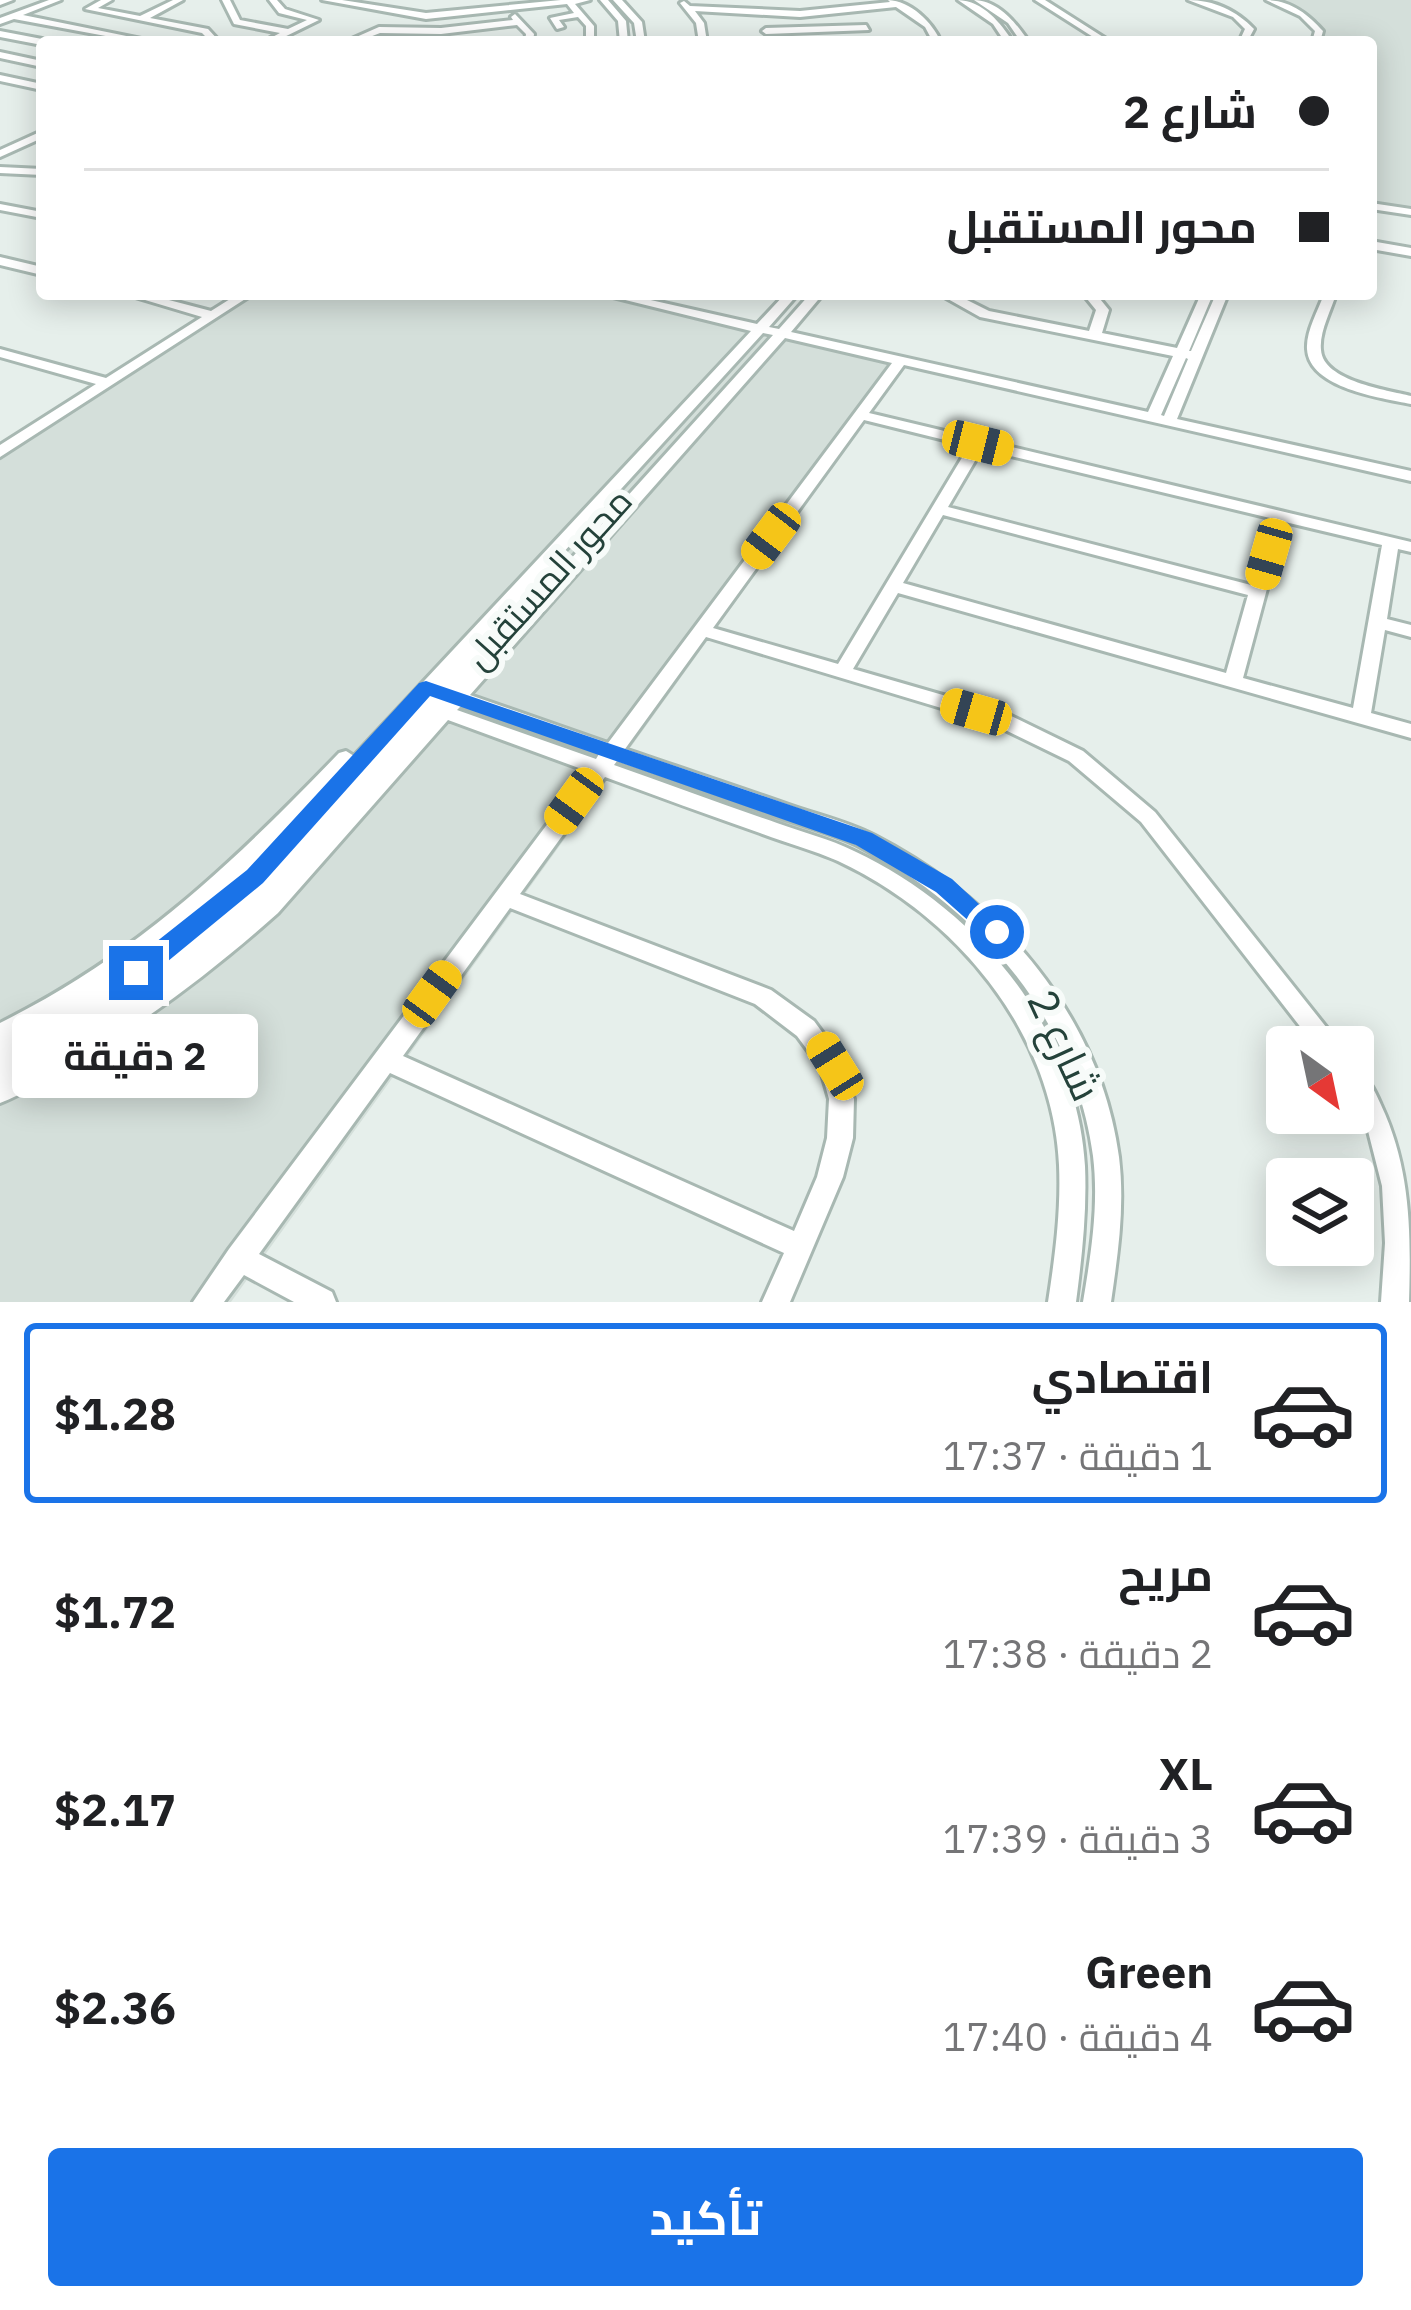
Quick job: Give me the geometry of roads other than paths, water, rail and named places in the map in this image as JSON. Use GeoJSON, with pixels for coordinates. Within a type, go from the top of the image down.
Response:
{"type":"FeatureCollection","features":[{"type":"Feature","properties":{"kind":"street"},"geometry":{"type":"LineString","coordinates":[[0,3],[9,0]]}},
{"type":"Feature","properties":{"kind":"street"},"geometry":{"type":"LineString","coordinates":[[0,21],[57,0]]}},
{"type":"Feature","properties":{"kind":"street"},"geometry":{"type":"LineString","coordinates":[[108,0],[89,9],[205,31],[210,36]]}},
{"type":"Feature","properties":{"kind":"street"},"geometry":{"type":"LineString","coordinates":[[140,20],[179,0]]}},
{"type":"Feature","properties":{"kind":"street"},"geometry":{"type":"LineString","coordinates":[[226,0],[234,20],[291,32]]}},
{"type":"Feature","properties":{"kind":"street"},"geometry":{"type":"LineString","coordinates":[[273,0],[282,11],[314,19],[281,36]]}},
{"type":"Feature","properties":{"kind":"street"},"geometry":{"type":"LineString","coordinates":[[326,0],[418,16],[586,0]]}},
{"type":"Feature","properties":{"kind":"street"},"geometry":{"type":"LineString","coordinates":[[426,0],[449,0]]}},
{"type":"Feature","properties":{"kind":"street"},"geometry":{"type":"LineString","coordinates":[[604,0],[622,21],[623,36]]}},
{"type":"Feature","properties":{"kind":"street"},"geometry":{"type":"LineString","coordinates":[[617,0],[638,22],[639,36]]}},
{"type":"Feature","properties":{"kind":"street"},"geometry":{"type":"LineString","coordinates":[[966,0],[1005,36]]}},
{"type":"Feature","properties":{"kind":"street"},"geometry":{"type":"LineString","coordinates":[[966,0],[1011,21],[1012,36]]}},
{"type":"Feature","properties":{"kind":"street"},"geometry":{"type":"LineString","coordinates":[[1039,0],[1097,36]]}},
{"type":"Feature","properties":{"kind":"street"},"geometry":{"type":"LineString","coordinates":[[1192,0],[1244,19],[1250,29],[1246,36]]}},
{"type":"Feature","properties":{"kind":"street"},"geometry":{"type":"LineString","coordinates":[[1270,0],[1312,20],[1318,36]]}},
{"type":"Feature","properties":{"kind":"street"},"geometry":{"type":"LineString","coordinates":[[1280,0],[1322,21],[1327,36]]}},
{"type":"Feature","properties":{"kind":"street"},"geometry":{"type":"LineString","coordinates":[[569,2],[590,26],[590,36]]}},
{"type":"Feature","properties":{"kind":"street"},"geometry":{"type":"LineString","coordinates":[[684,4],[842,11],[896,2],[929,26],[934,36]]}},
{"type":"Feature","properties":{"kind":"street"},"geometry":{"type":"LineString","coordinates":[[684,4],[700,23],[702,36]]}},
{"type":"Feature","properties":{"kind":"street"},"geometry":{"type":"LineString","coordinates":[[508,8],[530,36]]}},
{"type":"Feature","properties":{"kind":"street"},"geometry":{"type":"LineString","coordinates":[[756,10],[767,36]]}},
{"type":"Feature","properties":{"kind":"street"},"geometry":{"type":"LineString","coordinates":[[842,11],[866,28],[867,36]]}},
{"type":"Feature","properties":{"kind":"street"},"geometry":{"type":"LineString","coordinates":[[560,26],[555,17],[581,14]]}},
{"type":"Feature","properties":{"kind":"street"},"geometry":{"type":"LineString","coordinates":[[13,16],[120,36]]}},
{"type":"Feature","properties":{"kind":"street"},"geometry":{"type":"LineString","coordinates":[[365,36],[380,30],[520,22]]}},
{"type":"Feature","properties":{"kind":"street"},"geometry":{"type":"LineString","coordinates":[[473,27],[477,36]]}},
{"type":"Feature","properties":{"kind":"street"},"geometry":{"type":"LineString","coordinates":[[788,36],[866,28]]}},
{"type":"Feature","properties":{"kind":"street"},"geometry":{"type":"LineString","coordinates":[[0,37],[36,41]]}},
{"type":"Feature","properties":{"kind":"street"},"geometry":{"type":"LineString","coordinates":[[0,55],[36,63]]}},
{"type":"Feature","properties":{"kind":"street"},"geometry":{"type":"LineString","coordinates":[[0,78],[36,86]]}},
{"type":"Feature","properties":{"kind":"street"},"geometry":{"type":"LineString","coordinates":[[0,154],[36,137]]}},
{"type":"Feature","properties":{"kind":"street"},"geometry":{"type":"LineString","coordinates":[[0,168],[36,169]]}},
{"type":"Feature","properties":{"kind":"street"},"geometry":{"type":"LineString","coordinates":[[0,207],[36,214]]}},
{"type":"Feature","properties":{"kind":"street"},"geometry":{"type":"LineString","coordinates":[[1377,209],[1411,214]]}},
{"type":"Feature","properties":{"kind":"street"},"geometry":{"type":"LineString","coordinates":[[1377,246],[1411,252]]}},
{"type":"Feature","properties":{"kind":"street"},"geometry":{"type":"LineString","coordinates":[[0,261],[36,270]]}},
{"type":"Feature","properties":{"kind":"street"},"geometry":{"type":"LineString","coordinates":[[153,300],[213,316]]}},
{"type":"Feature","properties":{"kind":"street"},"geometry":{"type":"LineString","coordinates":[[0,452],[238,300]]}},
{"type":"Feature","properties":{"kind":"street"},"geometry":{"type":"LineString","coordinates":[[637,300],[1163,414],[1411,476]]}},
{"type":"Feature","properties":{"kind":"street"},"geometry":{"type":"LineString","coordinates":[[667,300],[901,361],[1411,465]]}},
{"type":"Feature","properties":{"kind":"street"},"geometry":{"type":"LineString","coordinates":[[769,326],[777,300]]}},
{"type":"Feature","properties":{"kind":"street","name":"محور المستقبل"},"geometry":{"type":"LineString","coordinates":[[769,326],[788,300]]}},
{"type":"Feature","properties":{"kind":"street","name":"محور المستقبل"},"geometry":{"type":"LineString","coordinates":[[0,1051],[136,973],[220,909],[429,698],[769,326],[799,300]]}},
{"type":"Feature","properties":{"kind":"street"},"geometry":{"type":"LineString","coordinates":[[0,1035],[121,967],[208,900],[429,698],[769,326],[808,300]]}},
{"type":"Feature","properties":{"kind":"street"},"geometry":{"type":"LineString","coordinates":[[958,300],[985,314],[1189,355]]}},
{"type":"Feature","properties":{"kind":"street"},"geometry":{"type":"LineString","coordinates":[[1094,300],[1102,310],[1094,336]]}},
{"type":"Feature","properties":{"kind":"street"},"geometry":{"type":"LineString","coordinates":[[1189,355],[1205,300]]}},
{"type":"Feature","properties":{"kind":"street"},"geometry":{"type":"LineString","coordinates":[[1163,414],[1219,300]]}},
{"type":"Feature","properties":{"kind":"street"},"geometry":{"type":"LineString","coordinates":[[1328,300],[1314,350],[1320,366],[1351,385],[1411,400]]}},
{"type":"Feature","properties":{"kind":"street"},"geometry":{"type":"LineString","coordinates":[[0,353],[107,383]]}},
{"type":"Feature","properties":{"kind":"street"},"geometry":{"type":"LineString","coordinates":[[207,1302],[901,361]]}},
{"type":"Feature","properties":{"kind":"street"},"geometry":{"type":"LineString","coordinates":[[860,415],[1401,544],[1378,623],[1361,718]]}},
{"type":"Feature","properties":{"kind":"street"},"geometry":{"type":"LineString","coordinates":[[0,433],[20,439]]}},
{"type":"Feature","properties":{"kind":"street"},"geometry":{"type":"LineString","coordinates":[[842,672],[978,443]]}},
{"type":"Feature","properties":{"kind":"street"},"geometry":{"type":"LineString","coordinates":[[939,509],[1258,592]]}},
{"type":"Feature","properties":{"kind":"street"},"geometry":{"type":"LineString","coordinates":[[1233,682],[1279,515]]}},
{"type":"Feature","properties":{"kind":"street"},"geometry":{"type":"LineString","coordinates":[[893,586],[1411,731]]}},
{"type":"Feature","properties":{"kind":"street"},"geometry":{"type":"LineString","coordinates":[[1378,623],[1411,631]]}},
{"type":"Feature","properties":{"kind":"street"},"geometry":{"type":"LineString","coordinates":[[701,630],[1018,726],[1094,767],[1148,817],[1313,1026]]}},
{"type":"Feature","properties":{"kind":"street"},"geometry":{"type":"LineString","coordinates":[[0,1092],[124,1023],[228,946],[271,907],[429,698]]}},
{"type":"Feature","properties":{"kind":"street","name":"محور المستقبل"},"geometry":{"type":"LineString","coordinates":[[0,1071],[116,1007],[225,927],[270,886],[429,698]]}},
{"type":"Feature","properties":{"kind":"street","name":"شارع 2"},"geometry":{"type":"LineString","coordinates":[[429,698],[605,759],[864,839],[944,885],[1021,959],[1070,1037],[1101,1126],[1108,1205],[1096,1302]]}},
{"type":"Feature","properties":{"kind":"street","name":"شارع 2"},"geometry":{"type":"LineString","coordinates":[[605,759],[878,872],[939,912],[992,964],[1042,1044],[1064,1100],[1072,1139],[1076,1224],[1062,1302]]}},
{"type":"Feature","properties":{"kind":"street"},"geometry":{"type":"LineString","coordinates":[[504,897],[763,997],[793,1014],[817,1037],[835,1066],[844,1098],[844,1132],[776,1302]]}},
{"type":"Feature","properties":{"kind":"street"},"geometry":{"type":"LineString","coordinates":[[385,1059],[800,1247]]}},
{"type":"Feature","properties":{"kind":"street"},"geometry":{"type":"LineString","coordinates":[[1374,1119],[1395,1177],[1401,1225],[1395,1302]]}},
{"type":"Feature","properties":{"kind":"street"},"geometry":{"type":"LineString","coordinates":[[239,1258],[322,1302]]}}]}
